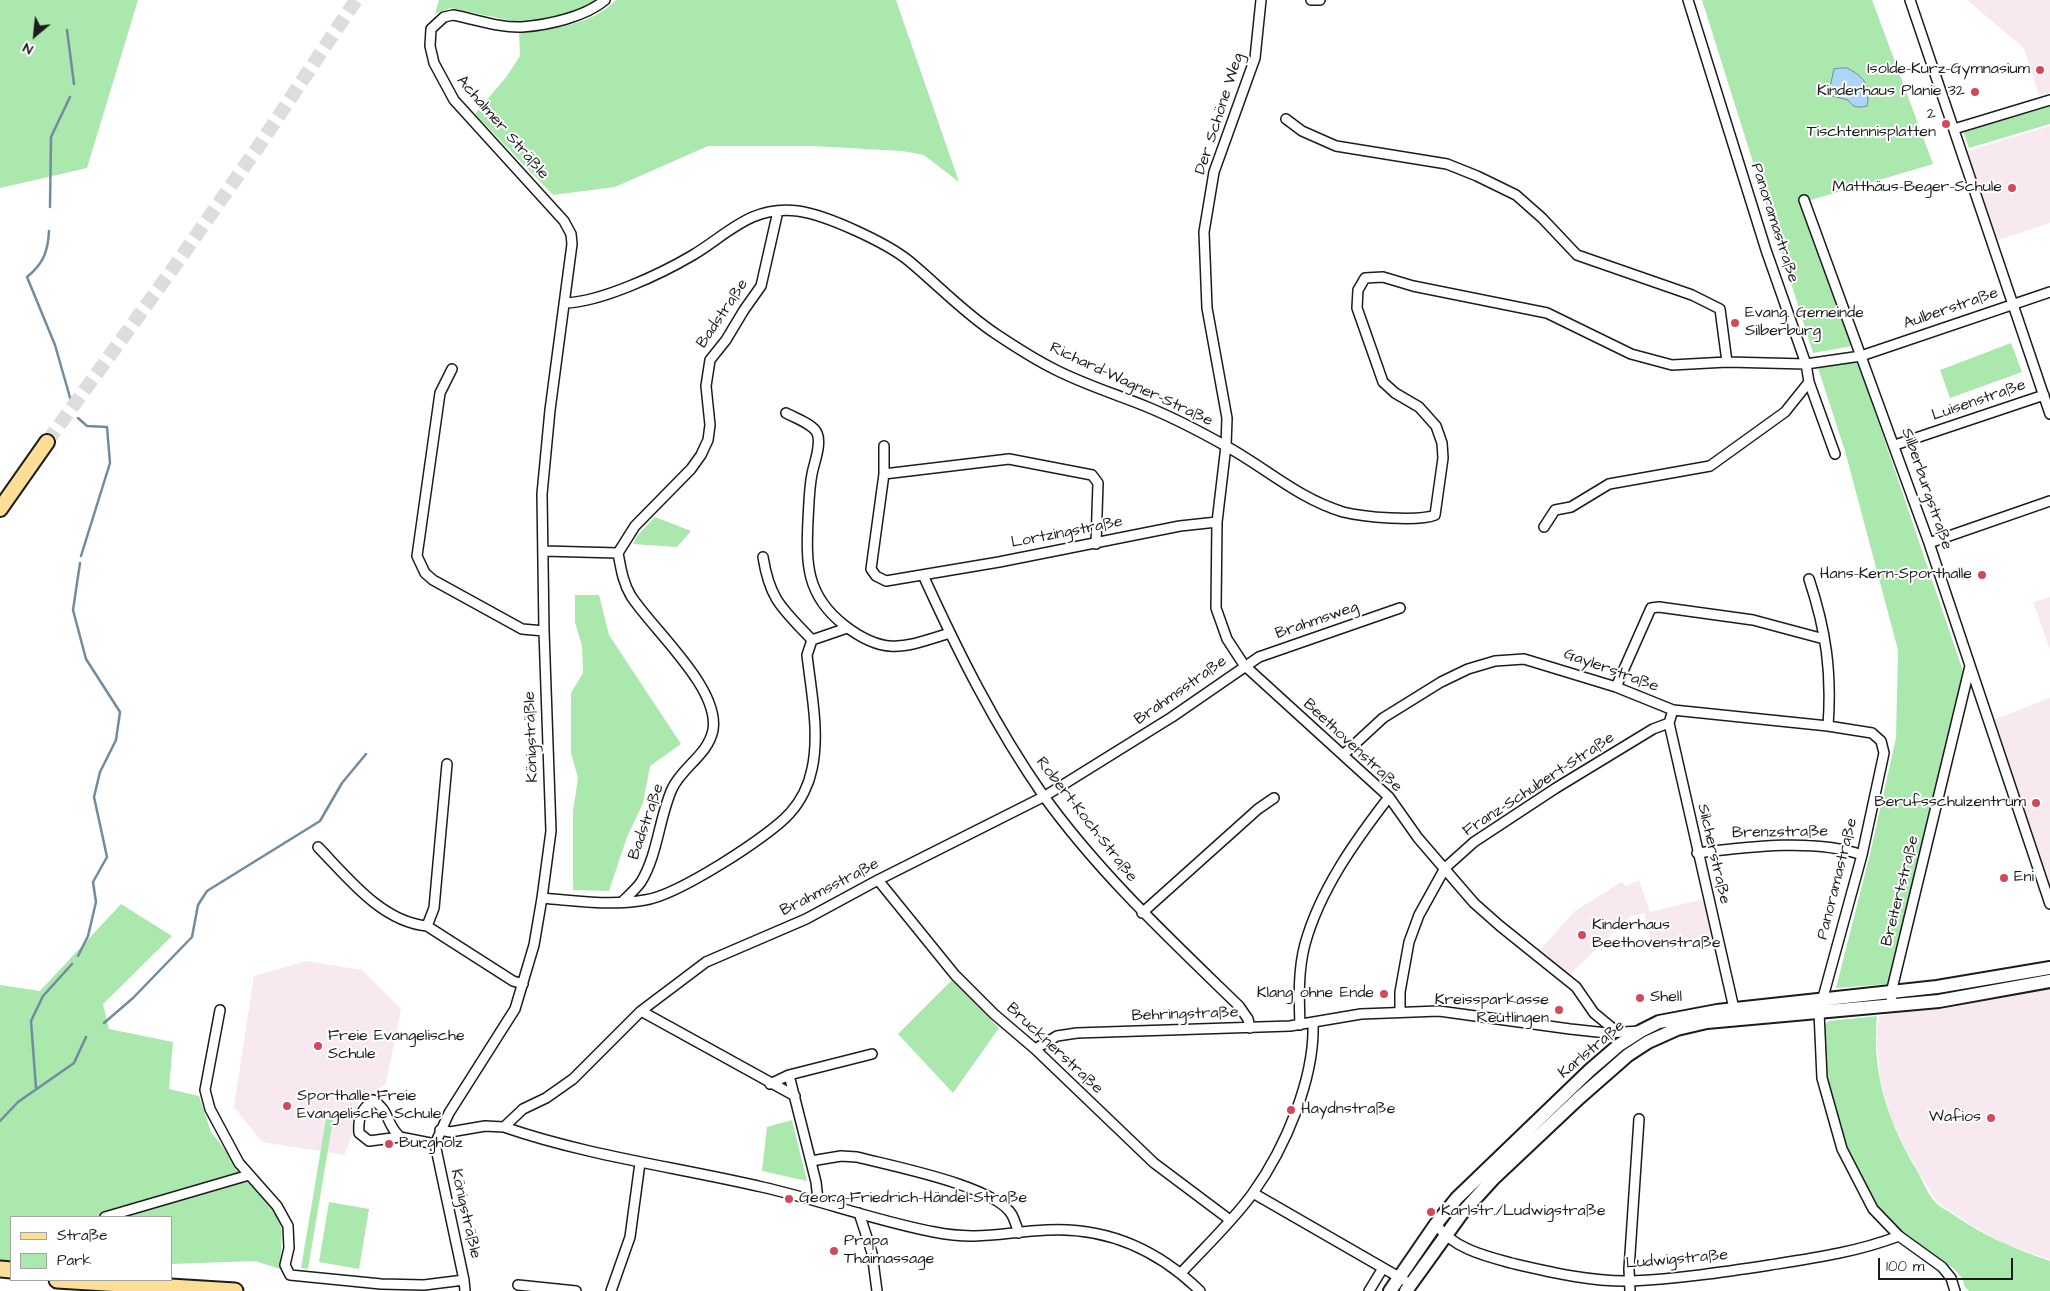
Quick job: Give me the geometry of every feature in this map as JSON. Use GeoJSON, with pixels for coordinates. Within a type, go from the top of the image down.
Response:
{"type":"FeatureCollection","features":[{"type":"Feature","properties":{"kind":"highway"},"geometry":{"type":"LineString","coordinates":[[78,1281],[234,1291]]}},
{"type":"Feature","properties":{"kind":"main road"},"geometry":{"type":"LineString","coordinates":[[0,509],[48,442]]}},
{"type":"Feature","properties":{"kind":"main road","name":"Karlstraße"},"geometry":{"type":"LineString","coordinates":[[1390,1291],[1436,1224],[1457,1198],[1564,1095],[1618,1038],[1641,1031],[1659,1022],[1820,1006],[1842,997],[1891,993],[2050,968]]}},
{"type":"Feature","properties":{"kind":"main road","name":"Karlstraße"},"geometry":{"type":"LineString","coordinates":[[1820,1006],[1840,1011],[1868,1009],[1975,996],[2050,981]]}},
{"type":"Feature","properties":{"kind":"main road","name":"Karlstraße"},"geometry":{"type":"LineString","coordinates":[[1409,1287],[1445,1235],[1493,1178],[1628,1055],[1648,1042],[1677,1029],[1735,1014]]}},
{"type":"Feature","properties":{"kind":"main road"},"geometry":{"type":"LineString","coordinates":[[1618,1038],[1628,1055]]}},
{"type":"Feature","properties":{"kind":"street","name":"Achalmer Sträßle"},"geometry":{"type":"LineString","coordinates":[[565,303],[572,244],[568,227],[454,100],[434,63],[430,46],[431,30],[444,16],[453,15],[521,27],[590,10],[605,0]]}},
{"type":"Feature","properties":{"kind":"street","name":"Der Schöne Weg"},"geometry":{"type":"LineString","coordinates":[[1226,446],[1227,418],[1207,308],[1204,232],[1214,172],[1255,58],[1261,0]]}},
{"type":"Feature","properties":{"kind":"street"},"geometry":{"type":"LineString","coordinates":[[1311,0],[1320,0]]}},
{"type":"Feature","properties":{"kind":"street","name":"Panoramastraße"},"geometry":{"type":"LineString","coordinates":[[1688,0],[1766,250],[1806,364],[1809,382],[1835,454]]}},
{"type":"Feature","properties":{"kind":"street"},"geometry":{"type":"LineString","coordinates":[[1910,0],[2050,414]]}},
{"type":"Feature","properties":{"kind":"street"},"geometry":{"type":"LineString","coordinates":[[1954,129],[2050,100]]}},
{"type":"Feature","properties":{"kind":"street"},"geometry":{"type":"LineString","coordinates":[[1286,119],[1302,131],[1336,146],[1447,164],[1516,195],[1542,218],[1577,255],[1692,295],[1720,308],[1727,362]]}},
{"type":"Feature","properties":{"kind":"street","name":"Silberburgstraße"},"geometry":{"type":"LineString","coordinates":[[1804,200],[1929,543],[2050,904]]}},
{"type":"Feature","properties":{"kind":"street","name":"Richard-Wagner-Straße"},"geometry":{"type":"LineString","coordinates":[[565,303],[579,303],[610,293],[694,254],[725,231],[749,218],[778,211],[799,211],[845,226],[907,259],[993,332],[1055,370],[1149,407],[1226,446],[1288,488],[1342,511],[1386,518],[1430,517]]}},
{"type":"Feature","properties":{"kind":"street","name":"Badstraße"},"geometry":{"type":"LineString","coordinates":[[622,902],[640,883],[649,866],[672,788],[684,770],[708,744],[713,729],[713,716],[704,692],[673,647],[632,597],[622,578],[618,553],[635,526],[691,469],[701,455],[708,440],[710,425],[706,386],[710,360],[726,340],[760,286],[778,211]]}},
{"type":"Feature","properties":{"kind":"street","name":"Aulberstraße"},"geometry":{"type":"LineString","coordinates":[[1430,517],[1437,511],[1443,458],[1442,443],[1436,426],[1419,407],[1395,393],[1383,382],[1357,308],[1358,290],[1365,278],[1383,278],[1413,286],[1547,313],[1630,354],[1672,365],[1727,362],[1806,364],[1861,356],[2050,292]]}},
{"type":"Feature","properties":{"kind":"street","name":"Königsträßle"},"geometry":{"type":"LineString","coordinates":[[465,1291],[438,1163],[436,1144],[440,1130],[512,1016],[534,946],[542,898],[551,831],[542,551],[543,485],[550,410],[565,303]]}},
{"type":"Feature","properties":{"kind":"street"},"geometry":{"type":"LineString","coordinates":[[452,369],[440,393],[417,556],[425,574],[433,580],[522,629],[544,631]]}},
{"type":"Feature","properties":{"kind":"street"},"geometry":{"type":"LineString","coordinates":[[1544,527],[1555,510],[1571,507],[1609,484],[1710,466],[1784,412],[1809,382]]}},
{"type":"Feature","properties":{"kind":"street","name":"Luisenstraße"},"geometry":{"type":"LineString","coordinates":[[1895,446],[2044,395]]}},
{"type":"Feature","properties":{"kind":"street"},"geometry":{"type":"LineString","coordinates":[[786,413],[813,428],[817,434],[818,442],[810,484],[806,557],[815,590],[824,606],[847,628],[884,647],[904,648],[950,633]]}},
{"type":"Feature","properties":{"kind":"street"},"geometry":{"type":"LineString","coordinates":[[884,446],[884,474],[1009,460],[1092,475],[1098,483],[1096,544]]}},
{"type":"Feature","properties":{"kind":"street","name":"Beethovenstraße"},"geometry":{"type":"LineString","coordinates":[[1226,446],[1217,522],[1216,608],[1227,639],[1244,665],[1317,734],[1389,797],[1418,838],[1474,903],[1580,991],[1594,1013],[1618,1038]]}},
{"type":"Feature","properties":{"kind":"street","name":"Lortzingstraße"},"geometry":{"type":"LineString","coordinates":[[884,474],[871,569],[876,576],[886,580],[1096,544],[1180,526],[1217,522]]}},
{"type":"Feature","properties":{"kind":"street"},"geometry":{"type":"LineString","coordinates":[[1929,543],[2050,500]]}},
{"type":"Feature","properties":{"kind":"street"},"geometry":{"type":"LineString","coordinates":[[542,551],[618,553]]}},
{"type":"Feature","properties":{"kind":"street"},"geometry":{"type":"LineString","coordinates":[[763,557],[771,593],[782,609],[812,640]]}},
{"type":"Feature","properties":{"kind":"street","name":"Robert-Koch-Straße"},"geometry":{"type":"LineString","coordinates":[[923,575],[982,698],[1044,796],[1142,913],[1239,1006],[1248,1019],[1250,1028]]}},
{"type":"Feature","properties":{"kind":"street"},"geometry":{"type":"LineString","coordinates":[[1809,579],[1822,618],[1831,685],[1828,726]]}},
{"type":"Feature","properties":{"kind":"street"},"geometry":{"type":"LineString","coordinates":[[1616,687],[1651,608],[1660,607],[1745,619],[1824,639]]}},
{"type":"Feature","properties":{"kind":"street","name":"Brahmsweg"},"geometry":{"type":"LineString","coordinates":[[1244,665],[1258,657],[1400,608]]}},
{"type":"Feature","properties":{"kind":"street"},"geometry":{"type":"LineString","coordinates":[[812,640],[847,628]]}},
{"type":"Feature","properties":{"kind":"street"},"geometry":{"type":"LineString","coordinates":[[542,898],[588,902],[622,902],[663,896],[690,883],[771,829],[789,814],[799,802],[812,771],[815,748],[807,655],[812,640]]}},
{"type":"Feature","properties":{"kind":"street","name":"Gaylerstraße"},"geometry":{"type":"LineString","coordinates":[[1343,755],[1383,718],[1441,682],[1468,669],[1496,661],[1524,658],[1616,687],[1673,710],[1828,726],[1872,733],[1881,741],[1884,753]]}},
{"type":"Feature","properties":{"kind":"street","name":"Brahmsstraße"},"geometry":{"type":"LineString","coordinates":[[504,1127],[523,1109],[546,1098],[573,1079],[641,1011],[706,962],[806,919],[878,880],[1044,796],[1172,717],[1244,665]]}},
{"type":"Feature","properties":{"kind":"street","name":"Breitertstraße"},"geometry":{"type":"LineString","coordinates":[[1892,1006],[1891,993],[1970,666]]}},
{"type":"Feature","properties":{"kind":"street"},"geometry":{"type":"LineString","coordinates":[[1669,724],[1673,710]]}},
{"type":"Feature","properties":{"kind":"street","name":"Silcherstraße"},"geometry":{"type":"LineString","coordinates":[[1669,724],[1735,1014]]}},
{"type":"Feature","properties":{"kind":"street","name":"Franz-Schubert-Straße"},"geometry":{"type":"LineString","coordinates":[[1400,1012],[1400,992],[1409,942],[1419,915],[1445,868],[1474,842],[1556,788],[1609,758],[1652,729],[1669,724]]}},
{"type":"Feature","properties":{"kind":"street","name":"Panoramastraße"},"geometry":{"type":"LineString","coordinates":[[1884,753],[1862,855],[1820,1006],[1822,1078],[1842,1149],[1873,1208],[1899,1236],[1942,1267],[1951,1278],[1955,1291]]}},
{"type":"Feature","properties":{"kind":"street"},"geometry":{"type":"LineString","coordinates":[[427,926],[434,908],[447,764]]}},
{"type":"Feature","properties":{"kind":"street"},"geometry":{"type":"LineString","coordinates":[[1300,1025],[1300,969],[1305,944],[1316,915],[1346,857],[1389,797]]}},
{"type":"Feature","properties":{"kind":"street"},"geometry":{"type":"LineString","coordinates":[[1142,913],[1258,809],[1274,798]]}},
{"type":"Feature","properties":{"kind":"street","name":"Brenzstraße"},"geometry":{"type":"LineString","coordinates":[[1697,853],[1746,847],[1832,846],[1862,855]]}},
{"type":"Feature","properties":{"kind":"street"},"geometry":{"type":"LineString","coordinates":[[318,847],[372,900],[411,924],[427,926],[512,981],[523,984]]}},
{"type":"Feature","properties":{"kind":"street","name":"Brucknerstraße"},"geometry":{"type":"LineString","coordinates":[[878,880],[955,975],[994,1014],[1036,1049],[1154,1163],[1230,1220]]}},
{"type":"Feature","properties":{"kind":"street"},"geometry":{"type":"LineString","coordinates":[[220,1010],[205,1090],[210,1109],[235,1156],[249,1175],[277,1206],[288,1226],[289,1248],[285,1265],[290,1275],[381,1284],[424,1285],[464,1280]]}},
{"type":"Feature","properties":{"kind":"street"},"geometry":{"type":"LineString","coordinates":[[641,1011],[770,1084],[795,1096]]}},
{"type":"Feature","properties":{"kind":"street","name":"Behringstraße"},"geometry":{"type":"LineString","coordinates":[[1036,1049],[1057,1036],[1077,1033],[1300,1025],[1361,1014],[1439,1011],[1607,1033],[1618,1038]]}},
{"type":"Feature","properties":{"kind":"street"},"geometry":{"type":"LineString","coordinates":[[1181,1273],[1253,1193],[1278,1151],[1310,1070],[1314,1047],[1313,1023]]}},
{"type":"Feature","properties":{"kind":"street"},"geometry":{"type":"LineString","coordinates":[[770,1084],[789,1075],[872,1054]]}},
{"type":"Feature","properties":{"kind":"street"},"geometry":{"type":"LineString","coordinates":[[789,1075],[812,1161],[818,1200]]}},
{"type":"Feature","properties":{"kind":"street"},"geometry":{"type":"LineString","coordinates":[[400,1137],[392,1129],[384,1107],[373,1100],[363,1108],[358,1121],[359,1132],[368,1141],[400,1137],[436,1144]]}},
{"type":"Feature","properties":{"kind":"street"},"geometry":{"type":"LineString","coordinates":[[1630,1291],[1640,1119]]}},
{"type":"Feature","properties":{"kind":"street"},"geometry":{"type":"LineString","coordinates":[[440,1130],[450,1132],[485,1126],[504,1127],[556,1143],[640,1163],[818,1200],[859,1213],[955,1236],[994,1237],[1062,1230],[1097,1232],[1119,1238],[1181,1273],[1200,1291]]}},
{"type":"Feature","properties":{"kind":"street"},"geometry":{"type":"LineString","coordinates":[[812,1161],[841,1156],[857,1157],[950,1181],[983,1192],[1012,1214],[1019,1233]]}},
{"type":"Feature","properties":{"kind":"street"},"geometry":{"type":"LineString","coordinates":[[610,1291],[630,1237],[640,1163]]}},
{"type":"Feature","properties":{"kind":"street"},"geometry":{"type":"LineString","coordinates":[[108,1216],[249,1175]]}},
{"type":"Feature","properties":{"kind":"street"},"geometry":{"type":"LineString","coordinates":[[1253,1193],[1399,1277],[1409,1287]]}},
{"type":"Feature","properties":{"kind":"street"},"geometry":{"type":"LineString","coordinates":[[859,1213],[872,1253],[877,1291]]}},
{"type":"Feature","properties":{"kind":"street","name":"Ludwigstraße"},"geometry":{"type":"LineString","coordinates":[[1436,1224],[1445,1235],[1486,1256],[1573,1276],[1630,1281],[1718,1273],[1848,1253],[1899,1236]]}},
{"type":"Feature","properties":{"kind":"street"},"geometry":{"type":"LineString","coordinates":[[1370,1291],[1383,1268]]}},
{"type":"Feature","properties":{"kind":"street"},"geometry":{"type":"LineString","coordinates":[[518,1285],[576,1291]]}},
{"type":"Feature","properties":{"kind":"shaded area","name":"Isolde-Kurz-Gymnasium"},"geometry":{"type":"Polygon","coordinates":[[[1967,0],[2050,0],[2050,93],[2039,96],[2024,48],[1967,0]]]}},
{"type":"Feature","properties":{"kind":"shaded area","name":"Matthäus-Beger-Schule"},"geometry":{"type":"Polygon","coordinates":[[[2050,126],[2050,223],[1992,242],[1961,153],[2050,126]]]}},
{"type":"Feature","properties":{"kind":"shaded area"},"geometry":{"type":"Polygon","coordinates":[[[2050,597],[2050,649],[2033,602],[2050,597]]]}},
{"type":"Feature","properties":{"kind":"shaded area","name":"Berufsschulzentrum"},"geometry":{"type":"Polygon","coordinates":[[[2050,698],[2050,887],[1993,720],[2050,698]]]}},
{"type":"Feature","properties":{"kind":"shaded area","name":"Kinderhaus Beethovenstraße"},"geometry":{"type":"Polygon","coordinates":[[[1639,880],[1650,912],[1704,899],[1713,935],[1653,950],[1644,913],[1631,916],[1566,978],[1536,954],[1575,911],[1622,882],[1626,886],[1639,880]]]}},
{"type":"Feature","properties":{"kind":"shaded area","name":"Freie Evangelische Schule"},"geometry":{"type":"Polygon","coordinates":[[[306,961],[362,970],[401,1009],[386,1084],[358,1103],[354,1131],[344,1155],[262,1142],[234,1107],[254,976],[306,961]]]}},
{"type":"Feature","properties":{"kind":"shaded area","name":"Wafios"},"geometry":{"type":"Polygon","coordinates":[[[2050,988],[2050,1260],[2005,1244],[1971,1225],[1937,1202],[1905,1149],[1890,1117],[1880,1078],[1876,1032],[1879,1016],[2050,988]]]}},
{"type":"Feature","properties":{"kind":"green space"},"geometry":{"type":"Polygon","coordinates":[[[0,0],[138,0],[87,168],[0,188],[0,0]]]}},
{"type":"Feature","properties":{"kind":"green space"},"geometry":{"type":"Polygon","coordinates":[[[439,0],[601,0],[579,11],[522,23],[450,8],[435,14],[439,0]]]}},
{"type":"Feature","properties":{"kind":"green space"},"geometry":{"type":"Polygon","coordinates":[[[616,0],[896,0],[959,182],[924,155],[902,151],[814,146],[708,146],[615,187],[553,195],[475,114],[507,76],[520,56],[519,33],[583,21],[606,9],[616,0]]]}},
{"type":"Feature","properties":{"kind":"green space"},"geometry":{"type":"Polygon","coordinates":[[[1702,0],[1872,0],[1933,164],[1801,203],[1852,346],[1813,353],[1702,0]]]}},
{"type":"Feature","properties":{"kind":"green space"},"geometry":{"type":"Polygon","coordinates":[[[2050,103],[2050,124],[1969,148],[1962,128],[2050,103]]]}},
{"type":"Feature","properties":{"kind":"green space"},"geometry":{"type":"Polygon","coordinates":[[[2011,343],[2022,372],[1950,398],[1940,370],[2011,343]]]}},
{"type":"Feature","properties":{"kind":"green space"},"geometry":{"type":"Polygon","coordinates":[[[1858,362],[1964,674],[1888,984],[1836,988],[1870,854],[1896,738],[1898,650],[1845,451],[1818,368],[1858,362]]]}},
{"type":"Feature","properties":{"kind":"green space"},"geometry":{"type":"Polygon","coordinates":[[[655,517],[691,531],[677,547],[633,544],[637,536],[655,517]]]}},
{"type":"Feature","properties":{"kind":"green space"},"geometry":{"type":"Polygon","coordinates":[[[575,595],[599,595],[609,635],[681,744],[650,766],[643,803],[627,837],[609,891],[573,890],[573,811],[578,778],[571,753],[571,693],[583,673],[582,646],[575,622],[575,595]]]}},
{"type":"Feature","properties":{"kind":"green space"},"geometry":{"type":"Polygon","coordinates":[[[121,904],[172,936],[103,1004],[109,1029],[173,1042],[169,1089],[199,1096],[211,1132],[277,1214],[282,1231],[280,1269],[255,1261],[172,1264],[172,1216],[10,1216],[10,1262],[0,1260],[0,985],[40,991],[121,904]]]}},
{"type":"Feature","properties":{"kind":"green space"},"geometry":{"type":"Polygon","coordinates":[[[952,980],[999,1028],[953,1093],[898,1034],[952,980]]]}},
{"type":"Feature","properties":{"kind":"green space"},"geometry":{"type":"Polygon","coordinates":[[[1877,1016],[1877,1058],[1884,1098],[1899,1136],[1930,1195],[1939,1206],[1977,1230],[2012,1247],[2050,1261],[2050,1291],[1969,1291],[1965,1287],[1962,1278],[1953,1268],[1903,1234],[1875,1207],[1845,1149],[1825,1077],[1822,1026],[1829,1021],[1877,1016]]]}},
{"type":"Feature","properties":{"kind":"green space"},"geometry":{"type":"Polygon","coordinates":[[[326,1119],[333,1120],[308,1269],[301,1268],[326,1119]]]}},
{"type":"Feature","properties":{"kind":"green space"},"geometry":{"type":"Polygon","coordinates":[[[792,1120],[807,1181],[762,1171],[767,1127],[792,1120]]]}},
{"type":"Feature","properties":{"kind":"green space"},"geometry":{"type":"Polygon","coordinates":[[[329,1202],[369,1209],[359,1269],[319,1262],[329,1202]]]}},
{"type":"Feature","properties":{"kind":"water"},"geometry":{"type":"Polygon","coordinates":[[[1847,68],[1858,75],[1865,83],[1868,93],[1867,106],[1856,107],[1848,100],[1832,96],[1830,87],[1834,69],[1847,68]]]}},
{"type":"Feature","properties":{"kind":"waterway"},"geometry":{"type":"LineString","coordinates":[[67,30],[74,84]]}},
{"type":"Feature","properties":{"kind":"waterway"},"geometry":{"type":"LineString","coordinates":[[50,207],[51,137],[70,97]]}},
{"type":"Feature","properties":{"kind":"waterway"},"geometry":{"type":"LineString","coordinates":[[49,231],[44,257],[27,277],[55,345],[71,401]]}},
{"type":"Feature","properties":{"kind":"waterway"},"geometry":{"type":"LineString","coordinates":[[78,418],[87,426],[107,427],[110,463],[81,556]]}},
{"type":"Feature","properties":{"kind":"waterway"},"geometry":{"type":"LineString","coordinates":[[78,956],[88,936],[96,902],[93,882],[107,857],[94,797],[100,772],[116,740],[120,712],[86,659],[73,610],[80,563]]}},
{"type":"Feature","properties":{"kind":"waterway"},"geometry":{"type":"LineString","coordinates":[[104,1023],[133,998],[192,937],[198,905],[207,891],[320,821],[342,783],[366,754]]}},
{"type":"Feature","properties":{"kind":"waterway"},"geometry":{"type":"LineString","coordinates":[[36,1088],[31,1021],[43,996],[72,964]]}},
{"type":"Feature","properties":{"kind":"waterway"},"geometry":{"type":"LineString","coordinates":[[0,1121],[18,1102],[74,1063],[86,1037]]}},
{"type":"Feature","properties":{"kind":"tunnel"},"geometry":{"type":"LineString","coordinates":[[47,442],[258,147],[356,0]]}},
{"type":"Feature","properties":{"kind":"place","name":"Isolde-Kurz-Gymnasium"},"geometry":{"type":"Point","coordinates":[2040,70]}},
{"type":"Feature","properties":{"kind":"place","name":"Kinderhaus Planie 32"},"geometry":{"type":"Point","coordinates":[1975,92]}},
{"type":"Feature","properties":{"kind":"place","name":"2 Tischtennisplatten"},"geometry":{"type":"Point","coordinates":[1946,124]}},
{"type":"Feature","properties":{"kind":"place","name":"Matthäus-Beger-Schule"},"geometry":{"type":"Point","coordinates":[2012,188]}},
{"type":"Feature","properties":{"kind":"place","name":"Evang. Gemeinde Silberburg"},"geometry":{"type":"Point","coordinates":[1735,323]}},
{"type":"Feature","properties":{"kind":"place","name":"Hans-Kern-Sporthalle"},"geometry":{"type":"Point","coordinates":[1982,575]}},
{"type":"Feature","properties":{"kind":"place","name":"Berufsschulzentrum"},"geometry":{"type":"Point","coordinates":[2036,803]}},
{"type":"Feature","properties":{"kind":"place","name":"Eni"},"geometry":{"type":"Point","coordinates":[2004,878]}},
{"type":"Feature","properties":{"kind":"place","name":"Kinderhaus Beethovenstraße"},"geometry":{"type":"Point","coordinates":[1582,935]}},
{"type":"Feature","properties":{"kind":"place","name":"Klang ohne Ende"},"geometry":{"type":"Point","coordinates":[1384,994]}},
{"type":"Feature","properties":{"kind":"place","name":"Shell"},"geometry":{"type":"Point","coordinates":[1640,998]}},
{"type":"Feature","properties":{"kind":"place","name":"Kreissparkasse Reutlingen"},"geometry":{"type":"Point","coordinates":[1559,1010]}},
{"type":"Feature","properties":{"kind":"place","name":"Freie Evangelische Schule"},"geometry":{"type":"Point","coordinates":[318,1046]}},
{"type":"Feature","properties":{"kind":"place","name":"Sporthalle Freie Evangelische Schule"},"geometry":{"type":"Point","coordinates":[287,1106]}},
{"type":"Feature","properties":{"kind":"place","name":"Haydnstraße"},"geometry":{"type":"Point","coordinates":[1291,1110]}},
{"type":"Feature","properties":{"kind":"place","name":"Wafios"},"geometry":{"type":"Point","coordinates":[1991,1118]}},
{"type":"Feature","properties":{"kind":"place","name":"Burgholz"},"geometry":{"type":"Point","coordinates":[389,1144]}},
{"type":"Feature","properties":{"kind":"place","name":"Georg-Friedrich-Händel-Straße"},"geometry":{"type":"Point","coordinates":[789,1199]}},
{"type":"Feature","properties":{"kind":"place","name":"Karlstr./Ludwigstraße"},"geometry":{"type":"Point","coordinates":[1431,1212]}},
{"type":"Feature","properties":{"kind":"place","name":"Prapa Thaimassage"},"geometry":{"type":"Point","coordinates":[834,1251]}}]}
